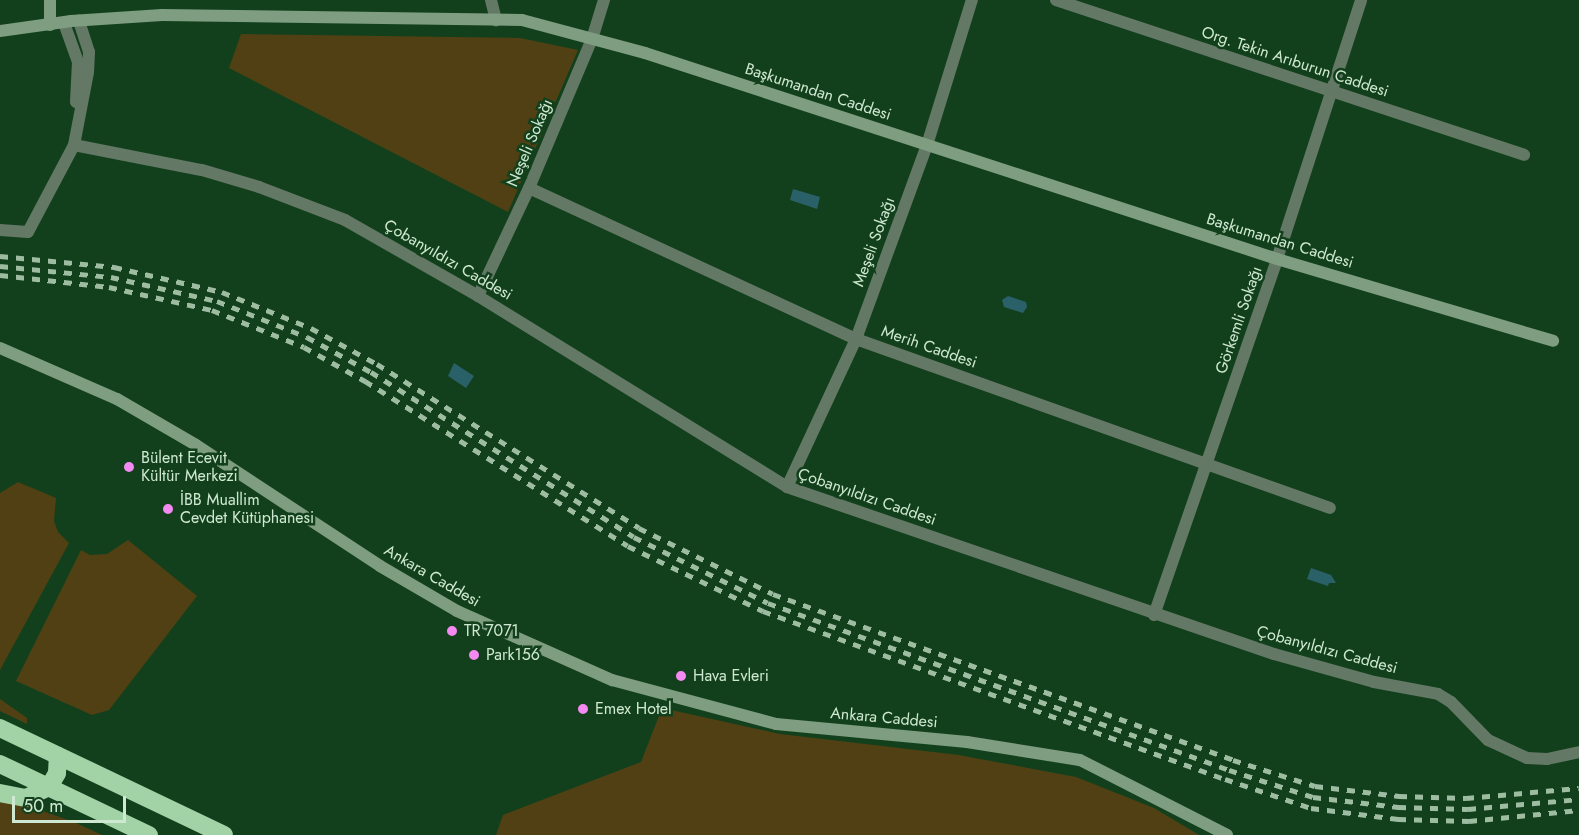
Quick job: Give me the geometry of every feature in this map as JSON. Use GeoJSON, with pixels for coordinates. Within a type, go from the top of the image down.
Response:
{"type":"FeatureCollection","features":[{"type":"Feature","properties":{"kind":"highway"},"geometry":{"type":"LineString","coordinates":[[0,728],[224,835]]}},
{"type":"Feature","properties":{"kind":"highway"},"geometry":{"type":"LineString","coordinates":[[0,793],[26,798],[49,787],[57,772],[58,756]]}},
{"type":"Feature","properties":{"kind":"highway"},"geometry":{"type":"LineString","coordinates":[[0,764],[149,835]]}},
{"type":"Feature","properties":{"kind":"street"},"geometry":{"type":"LineString","coordinates":[[50,0],[50,26]]}},
{"type":"Feature","properties":{"kind":"street"},"geometry":{"type":"LineString","coordinates":[[491,0],[496,20]]}},
{"type":"Feature","properties":{"kind":"street","name":"Neşeli Sokağı"},"geometry":{"type":"LineString","coordinates":[[478,296],[529,188],[592,39],[604,0]]}},
{"type":"Feature","properties":{"kind":"street","name":"Meşeli Sokağı"},"geometry":{"type":"LineString","coordinates":[[787,487],[856,339],[927,145],[972,0]]}},
{"type":"Feature","properties":{"kind":"street","name":"Org. Tekin Arıburun Caddesi"},"geometry":{"type":"LineString","coordinates":[[1056,0],[1332,93],[1524,154]]}},
{"type":"Feature","properties":{"kind":"street","name":"Görkemli Sokağı"},"geometry":{"type":"LineString","coordinates":[[1154,615],[1209,464],[1332,93],[1360,0]]}},
{"type":"Feature","properties":{"kind":"street","name":"Başkumandan Caddesi"},"geometry":{"type":"LineString","coordinates":[[0,31],[79,21],[162,15],[522,20],[645,53],[1277,259],[1553,341]]}},
{"type":"Feature","properties":{"kind":"street"},"geometry":{"type":"LineString","coordinates":[[0,230],[28,232],[74,145],[88,72],[89,52],[79,21]]}},
{"type":"Feature","properties":{"kind":"street"},"geometry":{"type":"LineString","coordinates":[[64,23],[78,62],[74,145]]}},
{"type":"Feature","properties":{"kind":"street","name":"Çobanyıldızı Caddesi"},"geometry":{"type":"LineString","coordinates":[[74,145],[202,170],[259,187],[345,220],[478,296],[787,487],[1154,615],[1274,654],[1374,682],[1438,694],[1451,702],[1488,740],[1507,751],[1527,758],[1547,759],[1579,752]]}},
{"type":"Feature","properties":{"kind":"street","name":"Merih Caddesi"},"geometry":{"type":"LineString","coordinates":[[529,188],[856,339],[1330,508]]}},
{"type":"Feature","properties":{"kind":"street","name":"Ankara Caddesi"},"geometry":{"type":"LineString","coordinates":[[0,348],[127,405],[196,444],[380,566],[458,611],[612,680],[776,724],[967,742],[1080,760],[1227,835]]}},
{"type":"Feature","properties":{"kind":"shaded area"},"geometry":{"type":"Polygon","coordinates":[[[241,34],[520,38],[578,50],[508,212],[229,68],[241,34]]]}},
{"type":"Feature","properties":{"kind":"shaded area"},"geometry":{"type":"Polygon","coordinates":[[[18,482],[56,498],[54,521],[58,532],[69,543],[0,670],[0,493],[18,482]]]}},
{"type":"Feature","properties":{"kind":"shaded area"},"geometry":{"type":"Polygon","coordinates":[[[128,540],[197,596],[109,710],[92,715],[16,681],[81,550],[90,555],[107,554],[128,540]]]}},
{"type":"Feature","properties":{"kind":"shaded area"},"geometry":{"type":"Polygon","coordinates":[[[0,699],[27,718],[27,724],[0,711],[0,699]]]}},
{"type":"Feature","properties":{"kind":"shaded area"},"geometry":{"type":"Polygon","coordinates":[[[662,708],[780,734],[959,755],[1076,777],[1154,808],[1199,835],[496,835],[503,815],[641,762],[662,708]]]}},
{"type":"Feature","properties":{"kind":"shaded area"},"geometry":{"type":"Polygon","coordinates":[[[0,796],[74,822],[102,835],[0,835],[0,796]]]}},
{"type":"Feature","properties":{"kind":"water"},"geometry":{"type":"Polygon","coordinates":[[[793,189],[820,197],[817,209],[790,200],[793,189]]]}},
{"type":"Feature","properties":{"kind":"water"},"geometry":{"type":"Polygon","coordinates":[[[1008,296],[1026,302],[1027,307],[1023,313],[1004,307],[1002,300],[1008,296]]]}},
{"type":"Feature","properties":{"kind":"water"},"geometry":{"type":"Polygon","coordinates":[[[454,363],[474,376],[466,388],[448,376],[454,363]]]}},
{"type":"Feature","properties":{"kind":"water"},"geometry":{"type":"Polygon","coordinates":[[[1311,568],[1331,575],[1336,583],[1329,583],[1328,586],[1307,579],[1311,568]]]}},
{"type":"Feature","properties":{"kind":"railway"},"geometry":{"type":"LineString","coordinates":[[0,256],[114,267],[222,292],[311,328],[377,364],[639,528],[773,594],[1233,760],[1315,786],[1399,796],[1466,798],[1579,788]]}},
{"type":"Feature","properties":{"kind":"railway"},"geometry":{"type":"LineString","coordinates":[[0,266],[111,277],[217,301],[307,337],[371,372],[634,537],[768,603],[1229,770],[1313,797],[1398,807],[1468,809],[1579,799]]}},
{"type":"Feature","properties":{"kind":"railway"},"geometry":{"type":"LineString","coordinates":[[0,275],[109,287],[212,310],[304,347],[365,381],[628,546],[763,611],[1225,779],[1311,808],[1398,819],[1469,821],[1579,810]]}},
{"type":"Feature","properties":{"kind":"place","name":"Bülent Ecevit Kültür Merkezi"},"geometry":{"type":"Point","coordinates":[129,467]}},
{"type":"Feature","properties":{"kind":"place","name":"İBB Muallim Cevdet Kütüphanesi"},"geometry":{"type":"Point","coordinates":[168,509]}},
{"type":"Feature","properties":{"kind":"place","name":"TR 7071"},"geometry":{"type":"Point","coordinates":[452,631]}},
{"type":"Feature","properties":{"kind":"place","name":"Park156"},"geometry":{"type":"Point","coordinates":[474,655]}},
{"type":"Feature","properties":{"kind":"place","name":"Hava Evleri"},"geometry":{"type":"Point","coordinates":[681,676]}},
{"type":"Feature","properties":{"kind":"place","name":"Emex Hotel"},"geometry":{"type":"Point","coordinates":[583,709]}}]}
